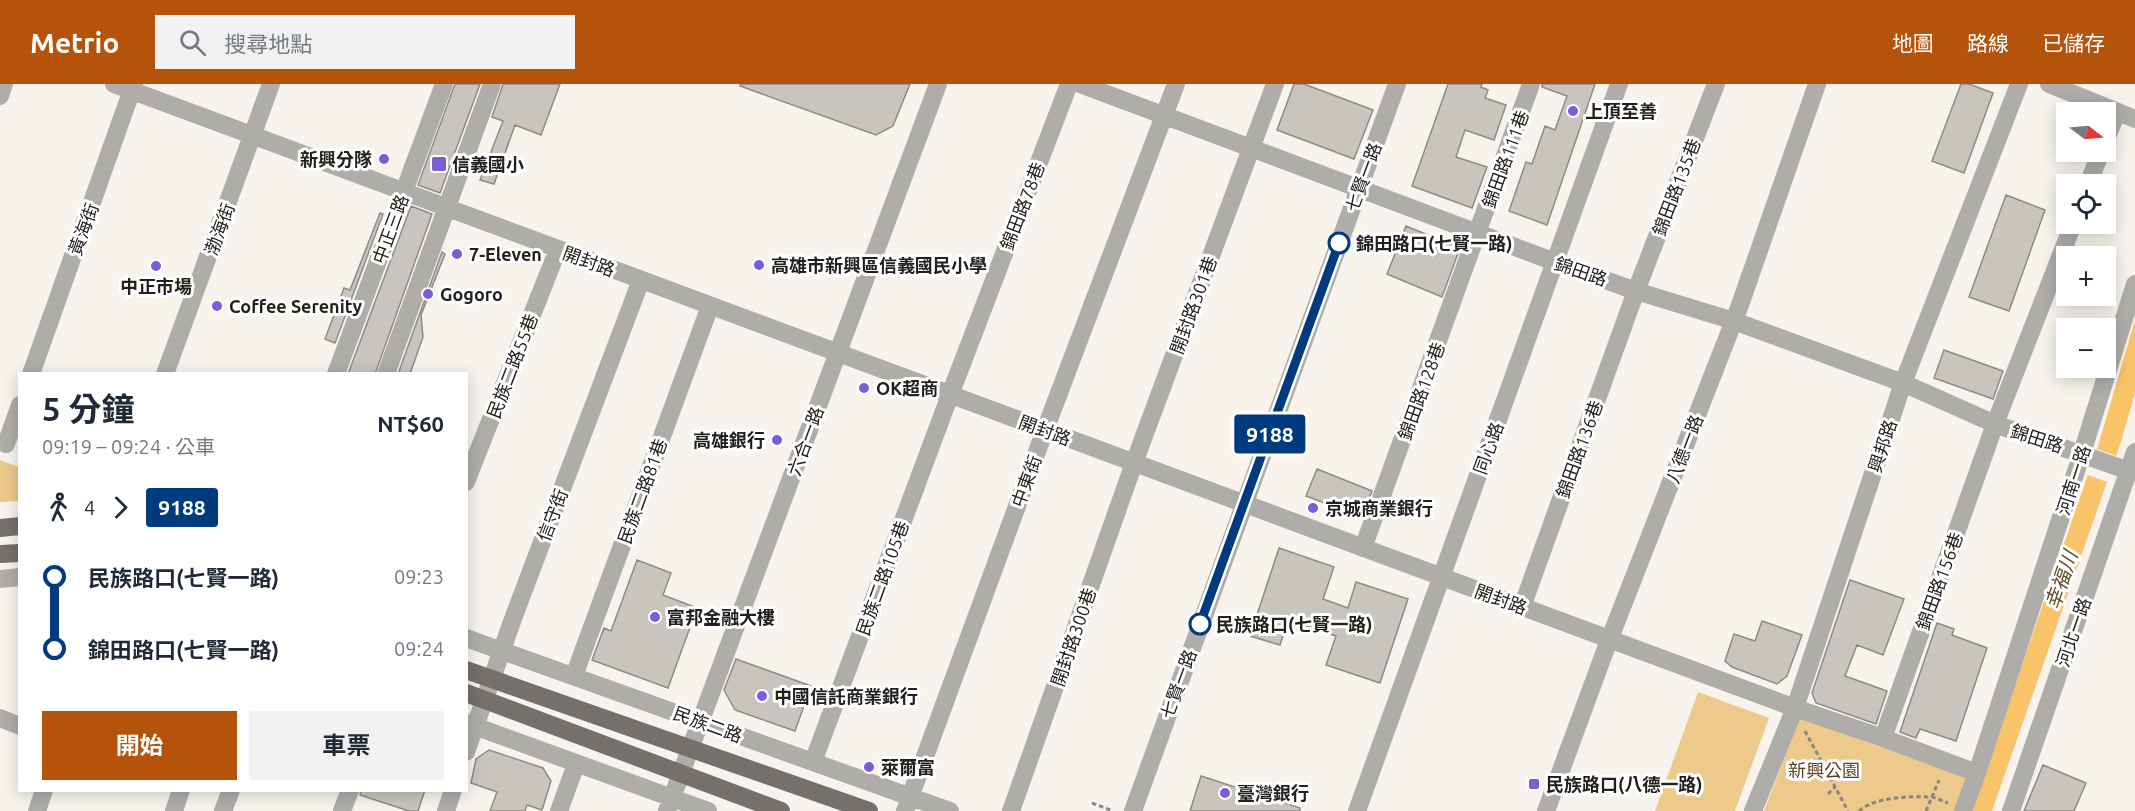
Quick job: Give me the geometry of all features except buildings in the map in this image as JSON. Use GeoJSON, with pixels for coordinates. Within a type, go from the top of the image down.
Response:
{"type":"FeatureCollection","features":[{"type":"Feature","properties":{"kind":"main road"},"geometry":{"type":"LineString","coordinates":[[0,528],[18,526]]}},
{"type":"Feature","properties":{"kind":"main road"},"geometry":{"type":"LineString","coordinates":[[0,554],[18,553]]}},
{"type":"Feature","properties":{"kind":"main road","name":"民族二路"},"geometry":{"type":"LineString","coordinates":[[468,671],[869,811]]}},
{"type":"Feature","properties":{"kind":"main road"},"geometry":{"type":"LineString","coordinates":[[468,694],[781,811]]}},
{"type":"Feature","properties":{"kind":"street"},"geometry":{"type":"LineString","coordinates":[[0,96],[4,84]]}},
{"type":"Feature","properties":{"kind":"street","name":"開封路"},"geometry":{"type":"LineString","coordinates":[[114,84],[133,87],[253,136],[1610,640],[1977,773]]}},
{"type":"Feature","properties":{"kind":"street","name":"渤海街"},"geometry":{"type":"LineString","coordinates":[[166,372],[271,84]]}},
{"type":"Feature","properties":{"kind":"street","name":"中正三路"},"geometry":{"type":"LineString","coordinates":[[337,372],[444,84]]}},
{"type":"Feature","properties":{"kind":"street"},"geometry":{"type":"LineString","coordinates":[[387,372],[492,84]]}},
{"type":"Feature","properties":{"kind":"street","name":"六合一路"},"geometry":{"type":"LineString","coordinates":[[669,804],[938,84]]}},
{"type":"Feature","properties":{"kind":"street","name":"錦田路78巷"},"geometry":{"type":"LineString","coordinates":[[950,394],[1069,84]]}},
{"type":"Feature","properties":{"kind":"street","name":"錦田路"},"geometry":{"type":"LineString","coordinates":[[1080,84],[1478,234],[1636,291],[1734,321],[1903,383],[1995,424],[2127,469]]}},
{"type":"Feature","properties":{"kind":"street","name":"中東街"},"geometry":{"type":"LineString","coordinates":[[907,804],[1176,84]]}},
{"type":"Feature","properties":{"kind":"street","name":"開封路301巷"},"geometry":{"type":"LineString","coordinates":[[1134,463],[1275,84]]}},
{"type":"Feature","properties":{"kind":"street","name":"七賢一路"},"geometry":{"type":"LineString","coordinates":[[1133,811],[1397,84]]}},
{"type":"Feature","properties":{"kind":"street","name":"錦田路111巷"},"geometry":{"type":"LineString","coordinates":[[1478,234],[1532,84]]}},
{"type":"Feature","properties":{"kind":"street","name":"同心路"},"geometry":{"type":"LineString","coordinates":[[1358,811],[1619,84]]}},
{"type":"Feature","properties":{"kind":"street","name":"錦田路135巷"},"geometry":{"type":"LineString","coordinates":[[1636,291],[1716,84]]}},
{"type":"Feature","properties":{"kind":"street","name":"八德一路"},"geometry":{"type":"LineString","coordinates":[[1546,811],[1734,321],[1817,84]]}},
{"type":"Feature","properties":{"kind":"street","name":"興邦路"},"geometry":{"type":"LineString","coordinates":[[1753,811],[1795,708],[1903,383],[2019,84]]}},
{"type":"Feature","properties":{"kind":"street"},"geometry":{"type":"LineString","coordinates":[[2049,84],[2135,119]]}},
{"type":"Feature","properties":{"kind":"street","name":"黃海街"},"geometry":{"type":"LineString","coordinates":[[32,372],[133,87]]}},
{"type":"Feature","properties":{"kind":"street","name":"錦田路128巷"},"geometry":{"type":"LineString","coordinates":[[1363,548],[1478,234]]}},
{"type":"Feature","properties":{"kind":"street","name":"錦田路156巷"},"geometry":{"type":"LineString","coordinates":[[1883,738],[1995,424],[2069,234]]}},
{"type":"Feature","properties":{"kind":"street","name":"民族二路55巷"},"geometry":{"type":"LineString","coordinates":[[468,477],[558,249]]}},
{"type":"Feature","properties":{"kind":"street","name":"信守街"},"geometry":{"type":"LineString","coordinates":[[468,741],[471,725],[493,678],[501,650],[641,280]]}},
{"type":"Feature","properties":{"kind":"street","name":"河南一路"},"geometry":{"type":"LineString","coordinates":[[1963,810],[2087,455],[2135,284]]}},
{"type":"Feature","properties":{"kind":"street","name":"錦田路136巷"},"geometry":{"type":"LineString","coordinates":[[1522,607],[1636,291]]}},
{"type":"Feature","properties":{"kind":"street","name":"民族二路81巷"},"geometry":{"type":"LineString","coordinates":[[574,676],[710,306]]}},
{"type":"Feature","properties":{"kind":"street","name":"民族二路105巷"},"geometry":{"type":"LineString","coordinates":[[813,762],[950,394]]}},
{"type":"Feature","properties":{"kind":"street"},"geometry":{"type":"LineString","coordinates":[[8,445],[18,412]]}},
{"type":"Feature","properties":{"kind":"street","name":"河北一路"},"geometry":{"type":"LineString","coordinates":[[2011,811],[2127,469],[2135,452]]}},
{"type":"Feature","properties":{"kind":"street","name":"開封路300巷"},"geometry":{"type":"LineString","coordinates":[[1011,811],[1134,463]]}},
{"type":"Feature","properties":{"kind":"street"},"geometry":{"type":"LineString","coordinates":[[0,579],[18,578]]}},
{"type":"Feature","properties":{"kind":"street","name":"民族二路"},"geometry":{"type":"LineString","coordinates":[[468,639],[813,762],[907,804],[950,811]]}},
{"type":"Feature","properties":{"kind":"street"},"geometry":{"type":"LineString","coordinates":[[0,718],[18,725]]}},
{"type":"Feature","properties":{"kind":"street"},"geometry":{"type":"LineString","coordinates":[[471,725],[576,764],[669,804],[708,811]]}},
{"type":"Feature","properties":{"kind":"street"},"geometry":{"type":"LineString","coordinates":[[558,811],[576,764]]}},
{"type":"Feature","properties":{"kind":"street"},"geometry":{"type":"LineString","coordinates":[[37,811],[43,792]]}},
{"type":"Feature","properties":{"kind":"street"},"geometry":{"type":"LineString","coordinates":[[174,811],[180,792]]}},
{"type":"Feature","properties":{"kind":"street"},"geometry":{"type":"LineString","coordinates":[[223,811],[230,792]]}},
{"type":"Feature","properties":{"kind":"street"},"geometry":{"type":"LineString","coordinates":[[342,811],[349,792]]}},
{"type":"Feature","properties":{"kind":"street"},"geometry":{"type":"LineString","coordinates":[[446,811],[452,792]]}},
{"type":"Feature","properties":{"kind":"path"},"geometry":{"type":"LineString","coordinates":[[1803,728],[1848,811]]}},
{"type":"Feature","properties":{"kind":"path"},"geometry":{"type":"LineString","coordinates":[[1926,811],[1939,780]]}},
{"type":"Feature","properties":{"kind":"path"},"geometry":{"type":"LineString","coordinates":[[1828,794],[1835,786]]}},
{"type":"Feature","properties":{"kind":"path"},"geometry":{"type":"LineString","coordinates":[[1860,811],[1865,806],[1883,800],[1932,796],[1963,810]]}},
{"type":"Feature","properties":{"kind":"path"},"geometry":{"type":"LineString","coordinates":[[1092,803],[1113,811]]}},
{"type":"Feature","properties":{"kind":"green space"},"geometry":{"type":"Polygon","coordinates":[[[0,460],[18,467],[18,501],[0,502],[0,460]]]}},
{"type":"Feature","properties":{"kind":"green space"},"geometry":{"type":"Polygon","coordinates":[[[1698,692],[1769,718],[1735,811],[1655,811],[1698,692]]]}},
{"type":"Feature","properties":{"kind":"green space","name":"新興公園"},"geometry":{"type":"Polygon","coordinates":[[[1800,718],[1970,779],[1958,811],[1764,811],[1800,718]]]}},
{"type":"Feature","properties":{"kind":"water","name":"幸福川"},"geometry":{"type":"Polygon","coordinates":[[[2135,320],[2135,393],[2120,445],[1992,811],[1971,811],[2098,446],[2135,320]]]}},
{"type":"Feature","properties":{"kind":"pier"},"geometry":{"type":"Polygon","coordinates":[[[2094,448],[2119,457],[2110,483],[2085,474],[2094,448]]]}},
{"type":"Feature","properties":{"kind":"bus line","name":"9188"},"geometry":{"type":"LineString","coordinates":[[1200,624],[1339,243]]}},
{"type":"Feature","properties":{"kind":"place","name":"上頂至善"},"geometry":{"type":"Point","coordinates":[1573,111]}},
{"type":"Feature","properties":{"kind":"place","name":"新興分隊"},"geometry":{"type":"Point","coordinates":[384,159]}},
{"type":"Feature","properties":{"kind":"place","name":"信義國小"},"geometry":{"type":"Point","coordinates":[439,164]}},
{"type":"Feature","properties":{"kind":"place","name":"錦田路口(七賢一路)"},"geometry":{"type":"Point","coordinates":[1339,243]}},
{"type":"Feature","properties":{"kind":"place","name":"7-Eleven"},"geometry":{"type":"Point","coordinates":[457,254]}},
{"type":"Feature","properties":{"kind":"place","name":"高雄市新興區信義國民小學"},"geometry":{"type":"Point","coordinates":[759,265]}},
{"type":"Feature","properties":{"kind":"place","name":"中正市場"},"geometry":{"type":"Point","coordinates":[156,266]}},
{"type":"Feature","properties":{"kind":"place","name":"Gogoro"},"geometry":{"type":"Point","coordinates":[428,294]}},
{"type":"Feature","properties":{"kind":"place","name":"Coffee Serenity"},"geometry":{"type":"Point","coordinates":[217,306]}},
{"type":"Feature","properties":{"kind":"place","name":"OK超商"},"geometry":{"type":"Point","coordinates":[864,388]}},
{"type":"Feature","properties":{"kind":"place","name":"高雄銀行"},"geometry":{"type":"Point","coordinates":[777,440]}},
{"type":"Feature","properties":{"kind":"place","name":"京城商業銀行"},"geometry":{"type":"Point","coordinates":[1313,508]}},
{"type":"Feature","properties":{"kind":"place","name":"富邦金融大樓"},"geometry":{"type":"Point","coordinates":[655,617]}},
{"type":"Feature","properties":{"kind":"place","name":"民族路口(七賢一路)"},"geometry":{"type":"Point","coordinates":[1200,624]}},
{"type":"Feature","properties":{"kind":"place","name":"中國信託商業銀行"},"geometry":{"type":"Point","coordinates":[762,696]}},
{"type":"Feature","properties":{"kind":"place","name":"萊爾富"},"geometry":{"type":"Point","coordinates":[869,767]}},
{"type":"Feature","properties":{"kind":"place","name":"民族路口(八德一路)"},"geometry":{"type":"Point","coordinates":[1534,784]}},
{"type":"Feature","properties":{"kind":"place","name":"臺灣銀行"},"geometry":{"type":"Point","coordinates":[1225,793]}}]}
